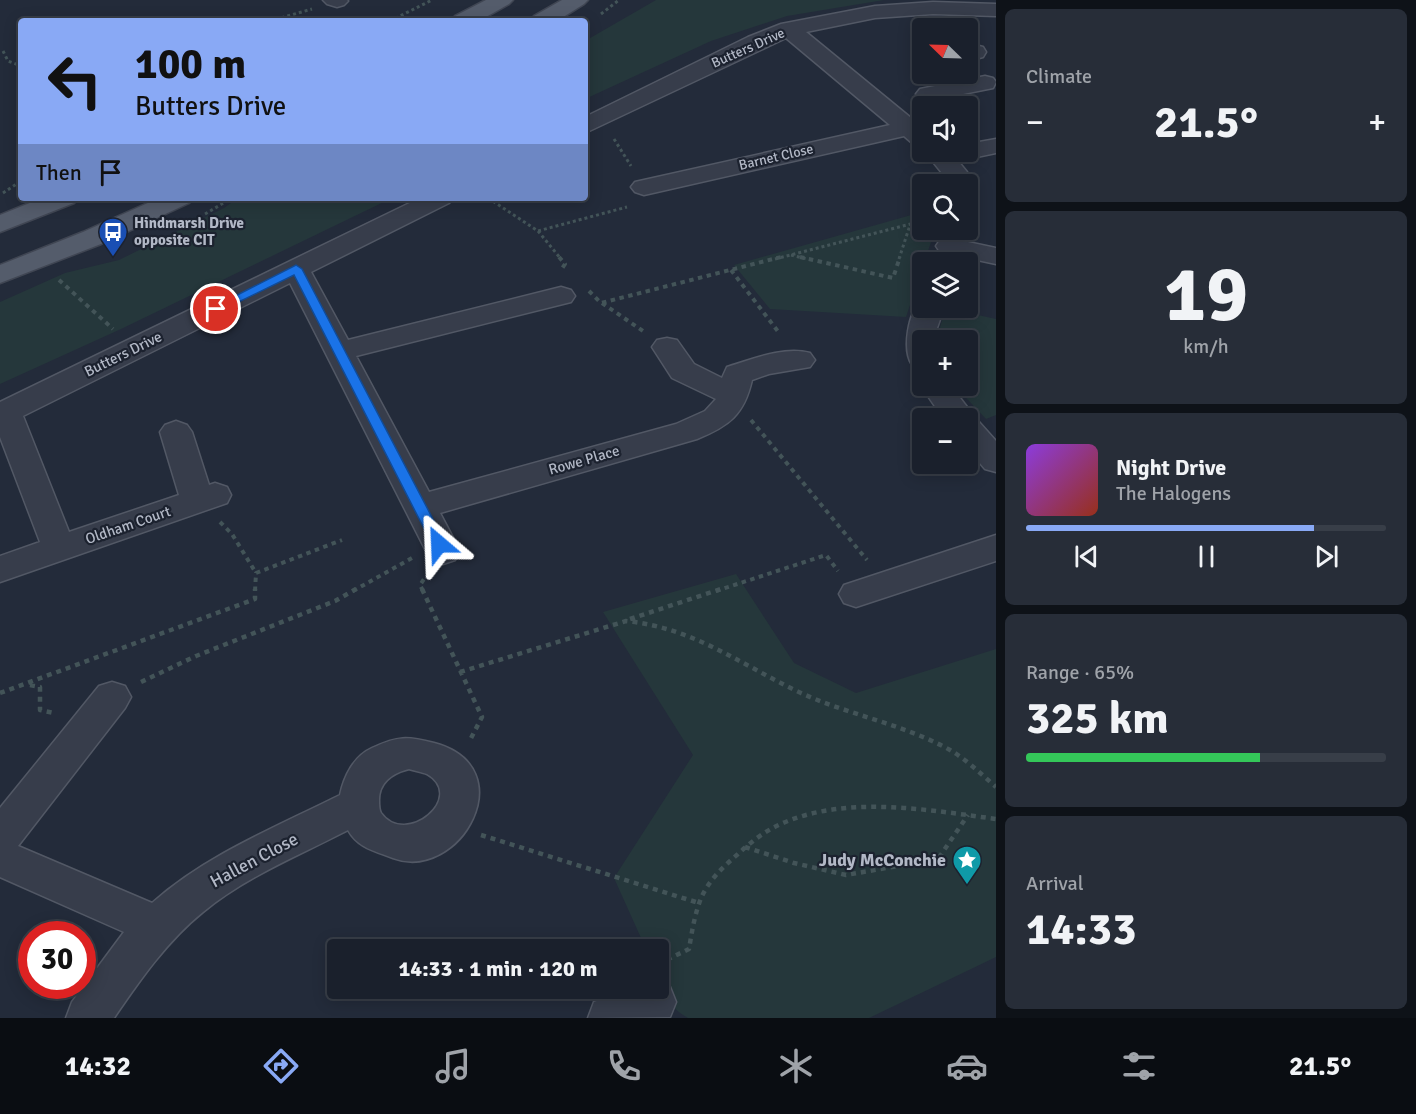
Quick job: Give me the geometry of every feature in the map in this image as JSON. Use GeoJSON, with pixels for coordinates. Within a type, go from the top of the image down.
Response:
{"type":"FeatureCollection","features":[{"type":"Feature","properties":{"kind":"main road"},"geometry":{"type":"LineString","coordinates":[[469,18],[502,0]]}},
{"type":"Feature","properties":{"kind":"main road"},"geometry":{"type":"LineString","coordinates":[[547,18],[578,0]]}},
{"type":"Feature","properties":{"kind":"main road"},"geometry":{"type":"LineString","coordinates":[[0,224],[58,201]]}},
{"type":"Feature","properties":{"kind":"main road"},"geometry":{"type":"LineString","coordinates":[[0,275],[92,238],[173,201]]}},
{"type":"Feature","properties":{"kind":"street","name":"Butters Drive"},"geometry":{"type":"LineString","coordinates":[[593,122],[756,42],[789,29],[875,12],[933,8],[996,10]]}},
{"type":"Feature","properties":{"kind":"street","name":"Barnet Close"},"geometry":{"type":"LineString","coordinates":[[789,29],[912,131]]}},
{"type":"Feature","properties":{"kind":"street"},"geometry":{"type":"LineString","coordinates":[[928,94],[991,84],[978,68]]}},
{"type":"Feature","properties":{"kind":"street","name":"Barnet Close"},"geometry":{"type":"LineString","coordinates":[[644,187],[912,134]]}},
{"type":"Feature","properties":{"kind":"street"},"geometry":{"type":"LineString","coordinates":[[978,149],[996,146]]}},
{"type":"Feature","properties":{"kind":"street","name":"Butters Drive"},"geometry":{"type":"LineString","coordinates":[[3,414],[434,201]]}},
{"type":"Feature","properties":{"kind":"street"},"geometry":{"type":"LineString","coordinates":[[948,246],[996,256]]}},
{"type":"Feature","properties":{"kind":"street"},"geometry":{"type":"LineString","coordinates":[[296,269],[341,351],[441,547]]}},
{"type":"Feature","properties":{"kind":"street"},"geometry":{"type":"LineString","coordinates":[[341,351],[558,288]]}},
{"type":"Feature","properties":{"kind":"street"},"geometry":{"type":"LineString","coordinates":[[667,347],[683,371],[730,401]]}},
{"type":"Feature","properties":{"kind":"street","name":"Rowe Place"},"geometry":{"type":"LineString","coordinates":[[421,506],[686,432],[717,420],[730,401],[738,374],[765,365],[800,360]]}},
{"type":"Feature","properties":{"kind":"street"},"geometry":{"type":"LineString","coordinates":[[3,414],[59,549]]}},
{"type":"Feature","properties":{"kind":"street","name":"Oldham Court"},"geometry":{"type":"LineString","coordinates":[[0,569],[207,498],[176,432]]}},
{"type":"Feature","properties":{"kind":"street"},"geometry":{"type":"LineString","coordinates":[[978,440],[996,461]]}},
{"type":"Feature","properties":{"kind":"street"},"geometry":{"type":"LineString","coordinates":[[871,589],[996,548]]}},
{"type":"Feature","properties":{"kind":"street"},"geometry":{"type":"LineString","coordinates":[[0,838],[112,696]]}},
{"type":"Feature","properties":{"kind":"street"},"geometry":{"type":"LineString","coordinates":[[409,753],[426,755],[453,772],[459,785],[461,798],[458,813],[449,825],[436,836],[420,841],[395,841],[372,831],[363,819],[358,805],[359,790],[366,776],[377,764],[393,756],[409,753]]}},
{"type":"Feature","properties":{"kind":"street","name":"Hallen Close"},"geometry":{"type":"LineString","coordinates":[[88,1018],[105,991],[158,926],[188,898],[220,876],[358,805]]}},
{"type":"Feature","properties":{"kind":"street"},"geometry":{"type":"LineString","coordinates":[[0,858],[158,926]]}},
{"type":"Feature","properties":{"kind":"street"},"geometry":{"type":"LineString","coordinates":[[610,1018],[635,999]]}},
{"type":"Feature","properties":{"kind":"path"},"geometry":{"type":"LineString","coordinates":[[279,18],[335,0]]}},
{"type":"Feature","properties":{"kind":"path"},"geometry":{"type":"LineString","coordinates":[[396,18],[432,0]]}},
{"type":"Feature","properties":{"kind":"path"},"geometry":{"type":"LineString","coordinates":[[3,51],[8,62],[18,65]]}},
{"type":"Feature","properties":{"kind":"path"},"geometry":{"type":"LineString","coordinates":[[538,231],[650,201],[644,187],[593,122]]}},
{"type":"Feature","properties":{"kind":"path"},"geometry":{"type":"LineString","coordinates":[[0,195],[18,183]]}},
{"type":"Feature","properties":{"kind":"path"},"geometry":{"type":"LineString","coordinates":[[493,201],[538,231],[565,264],[558,288],[580,283],[601,303],[667,347]]}},
{"type":"Feature","properties":{"kind":"path"},"geometry":{"type":"LineString","coordinates":[[790,255],[893,279],[910,225]]}},
{"type":"Feature","properties":{"kind":"path"},"geometry":{"type":"LineString","coordinates":[[601,303],[910,225]]}},
{"type":"Feature","properties":{"kind":"path"},"geometry":{"type":"LineString","coordinates":[[731,270],[800,360]]}},
{"type":"Feature","properties":{"kind":"path"},"geometry":{"type":"LineString","coordinates":[[54,275],[118,334]]}},
{"type":"Feature","properties":{"kind":"path"},"geometry":{"type":"LineString","coordinates":[[730,401],[741,407],[871,589]]}},
{"type":"Feature","properties":{"kind":"path"},"geometry":{"type":"LineString","coordinates":[[0,693],[26,685],[137,640],[255,599],[256,573],[232,534]]}},
{"type":"Feature","properties":{"kind":"path"},"geometry":{"type":"LineString","coordinates":[[256,573],[342,540]]}},
{"type":"Feature","properties":{"kind":"path"},"geometry":{"type":"LineString","coordinates":[[441,547],[420,585],[482,717]]}},
{"type":"Feature","properties":{"kind":"path"},"geometry":{"type":"LineString","coordinates":[[112,696],[196,656],[335,601],[441,547]]}},
{"type":"Feature","properties":{"kind":"path"},"geometry":{"type":"LineString","coordinates":[[460,672],[626,621],[826,555],[871,589]]}},
{"type":"Feature","properties":{"kind":"path"},"geometry":{"type":"LineString","coordinates":[[626,621],[648,621],[720,648],[801,694],[905,730],[949,750],[969,763],[996,788]]}},
{"type":"Feature","properties":{"kind":"path"},"geometry":{"type":"LineString","coordinates":[[26,685],[40,687],[40,710],[54,713]]}},
{"type":"Feature","properties":{"kind":"path"},"geometry":{"type":"LineString","coordinates":[[669,970],[689,949],[699,903],[719,871],[753,840],[790,820],[868,808],[920,809],[996,819]]}},
{"type":"Feature","properties":{"kind":"path"},"geometry":{"type":"LineString","coordinates":[[745,847],[794,863],[846,875],[938,859],[968,815]]}},
{"type":"Feature","properties":{"kind":"path"},"geometry":{"type":"LineString","coordinates":[[449,825],[699,903]]}},
{"type":"Feature","properties":{"kind":"shaded area"},"geometry":{"type":"Polygon","coordinates":[[[656,0],[884,0],[787,16],[711,41],[588,98],[588,39],[656,0]]]}},
{"type":"Feature","properties":{"kind":"shaded area"},"geometry":{"type":"Polygon","coordinates":[[[234,201],[386,201],[121,329],[0,384],[0,302],[65,273],[119,260],[234,201]]]}},
{"type":"Feature","properties":{"kind":"shaded area"},"geometry":{"type":"Polygon","coordinates":[[[912,215],[912,240],[932,240],[928,252],[912,252],[912,299],[906,317],[770,309],[734,265],[912,215]]]}},
{"type":"Feature","properties":{"kind":"shaded area"},"geometry":{"type":"Polygon","coordinates":[[[978,315],[996,319],[996,415],[986,419],[964,396],[978,396],[978,330],[939,330],[943,318],[978,318],[978,315]]]}},
{"type":"Feature","properties":{"kind":"shaded area"},"geometry":{"type":"Polygon","coordinates":[[[736,574],[794,663],[856,693],[996,649],[996,957],[869,1018],[688,1018],[679,1012],[668,999],[669,939],[641,939],[614,878],[693,755],[603,612],[736,574]]]}},
{"type":"Feature","properties":{"kind":"place","name":"Hindmarsh Drive opposite CIT"},"geometry":{"type":"Point","coordinates":[113,258]}},
{"type":"Feature","properties":{"kind":"place","name":"Judy McConchie"},"geometry":{"type":"Point","coordinates":[967,886]}},
{"type":"Feature","properties":{"kind":"route"},"geometry":{"type":"LineString","coordinates":[[216,309],[296,269],[341,351],[439,544]]}}]}
